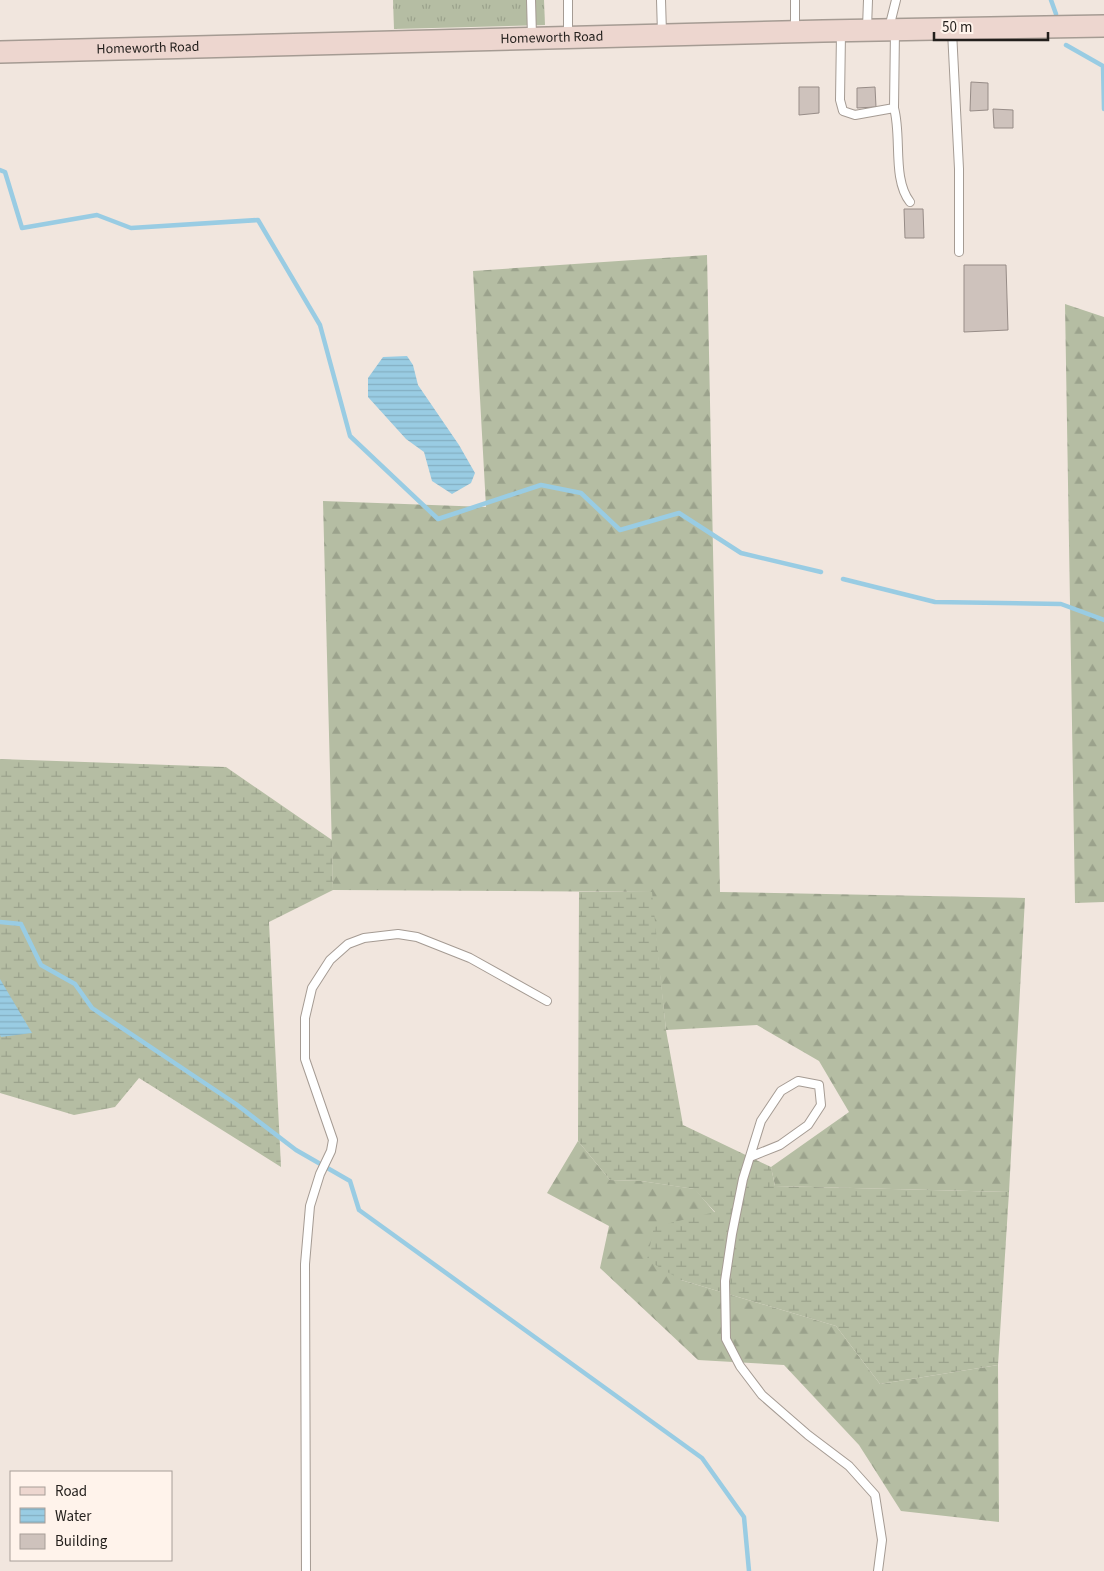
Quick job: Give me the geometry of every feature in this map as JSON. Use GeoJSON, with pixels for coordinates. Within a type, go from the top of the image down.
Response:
{"type":"FeatureCollection","features":[{"type":"Feature","properties":{"kind":"street","name":"Homeworth Road"},"geometry":{"type":"LineString","coordinates":[[0,52],[867,30],[1104,26]]}},
{"type":"Feature","properties":{"kind":"lane"},"geometry":{"type":"LineString","coordinates":[[531,0],[532,38]]}},
{"type":"Feature","properties":{"kind":"lane"},"geometry":{"type":"LineString","coordinates":[[568,0],[568,38]]}},
{"type":"Feature","properties":{"kind":"lane"},"geometry":{"type":"LineString","coordinates":[[661,0],[662,35]]}},
{"type":"Feature","properties":{"kind":"lane"},"geometry":{"type":"LineString","coordinates":[[795,0],[795,32]]}},
{"type":"Feature","properties":{"kind":"lane"},"geometry":{"type":"LineString","coordinates":[[867,30],[868,0]]}},
{"type":"Feature","properties":{"kind":"lane"},"geometry":{"type":"LineString","coordinates":[[896,0],[892,30],[894,108],[898,121],[900,174],[904,194],[910,202]]}},
{"type":"Feature","properties":{"kind":"lane"},"geometry":{"type":"LineString","coordinates":[[952,29],[959,169],[959,252]]}},
{"type":"Feature","properties":{"kind":"lane"},"geometry":{"type":"LineString","coordinates":[[841,31],[840,100],[843,111],[855,115],[894,108]]}},
{"type":"Feature","properties":{"kind":"lane"},"geometry":{"type":"LineString","coordinates":[[306,1571],[306,1264],[310,1206],[320,1174],[331,1151],[333,1140],[305,1059],[305,1018],[312,988],[330,960],[348,944],[364,938],[398,934],[417,937],[470,958],[547,1001]]}},
{"type":"Feature","properties":{"kind":"lane"},"geometry":{"type":"LineString","coordinates":[[750,1157],[780,1145],[808,1125],[821,1106],[819,1085],[798,1081],[781,1092],[761,1121],[750,1157],[744,1179],[732,1234],[725,1281],[726,1339],[740,1366],[762,1396],[808,1435],[849,1466],[875,1495],[882,1540],[878,1571]]}},
{"type":"Feature","properties":{"kind":"green space"},"geometry":{"type":"Polygon","coordinates":[[[393,0],[544,0],[545,25],[394,29],[393,0]]]}},
{"type":"Feature","properties":{"kind":"green space"},"geometry":{"type":"Polygon","coordinates":[[[707,255],[720,892],[1025,898],[1009,1192],[775,1186],[771,1167],[849,1112],[819,1061],[757,1025],[666,1030],[651,892],[333,890],[323,501],[486,507],[473,271],[707,255]]]}},
{"type":"Feature","properties":{"kind":"green space"},"geometry":{"type":"Polygon","coordinates":[[[1065,304],[1104,317],[1104,902],[1075,903],[1065,304]]]}},
{"type":"Feature","properties":{"kind":"green space"},"geometry":{"type":"Polygon","coordinates":[[[0,759],[226,767],[332,840],[333,890],[269,922],[281,1167],[139,1078],[115,1107],[74,1115],[0,1093],[0,759]]]}},
{"type":"Feature","properties":{"kind":"green space"},"geometry":{"type":"Polygon","coordinates":[[[579,892],[652,892],[666,1030],[683,1125],[771,1167],[775,1186],[1009,1192],[998,1365],[880,1384],[836,1326],[681,1280],[647,1260],[654,1227],[715,1212],[694,1189],[641,1181],[610,1180],[578,1141],[579,892]]]}},
{"type":"Feature","properties":{"kind":"green space"},"geometry":{"type":"Polygon","coordinates":[[[578,1141],[610,1180],[641,1181],[695,1189],[715,1213],[681,1280],[836,1326],[880,1384],[998,1365],[999,1522],[901,1511],[859,1445],[784,1365],[698,1360],[600,1268],[609,1226],[547,1193],[578,1141]]]}},
{"type":"Feature","properties":{"kind":"water"},"geometry":{"type":"Polygon","coordinates":[[[407,356],[413,365],[418,385],[459,445],[475,473],[471,483],[452,494],[432,481],[424,452],[406,439],[368,397],[368,378],[383,357],[407,356]]]}},
{"type":"Feature","properties":{"kind":"water"},"geometry":{"type":"Polygon","coordinates":[[[0,979],[32,1033],[1,1037],[0,979]]]}},
{"type":"Feature","properties":{"kind":"building"},"geometry":{"type":"Polygon","coordinates":[[[971,82],[988,83],[988,110],[970,111],[971,82]]]}},
{"type":"Feature","properties":{"kind":"building"},"geometry":{"type":"Polygon","coordinates":[[[799,87],[819,87],[819,113],[799,115],[799,87]]]}},
{"type":"Feature","properties":{"kind":"building"},"geometry":{"type":"Polygon","coordinates":[[[875,87],[876,107],[857,108],[857,88],[875,87]]]}},
{"type":"Feature","properties":{"kind":"building"},"geometry":{"type":"Polygon","coordinates":[[[993,109],[1013,110],[1013,128],[994,128],[993,109]]]}},
{"type":"Feature","properties":{"kind":"building"},"geometry":{"type":"Polygon","coordinates":[[[904,209],[923,209],[924,238],[905,238],[904,209]]]}},
{"type":"Feature","properties":{"kind":"building"},"geometry":{"type":"Polygon","coordinates":[[[964,265],[1006,265],[1008,330],[964,332],[964,265]]]}},
{"type":"Feature","properties":{"kind":"waterway"},"geometry":{"type":"LineString","coordinates":[[1051,0],[1056,14]]}},
{"type":"Feature","properties":{"kind":"waterway"},"geometry":{"type":"LineString","coordinates":[[1066,45],[1103,66],[1104,109]]}},
{"type":"Feature","properties":{"kind":"waterway"},"geometry":{"type":"LineString","coordinates":[[0,170],[5,172],[22,228],[97,215],[131,228],[258,220],[320,325],[350,436],[438,519],[541,485],[581,493],[620,530],[679,513],[741,553],[821,572]]}},
{"type":"Feature","properties":{"kind":"waterway"},"geometry":{"type":"LineString","coordinates":[[843,579],[935,602],[1061,604],[1104,620]]}},
{"type":"Feature","properties":{"kind":"waterway"},"geometry":{"type":"LineString","coordinates":[[0,922],[21,924],[41,965],[75,984],[92,1008],[236,1104],[296,1150],[350,1181],[359,1210],[702,1458],[744,1517],[749,1571]]}}]}
